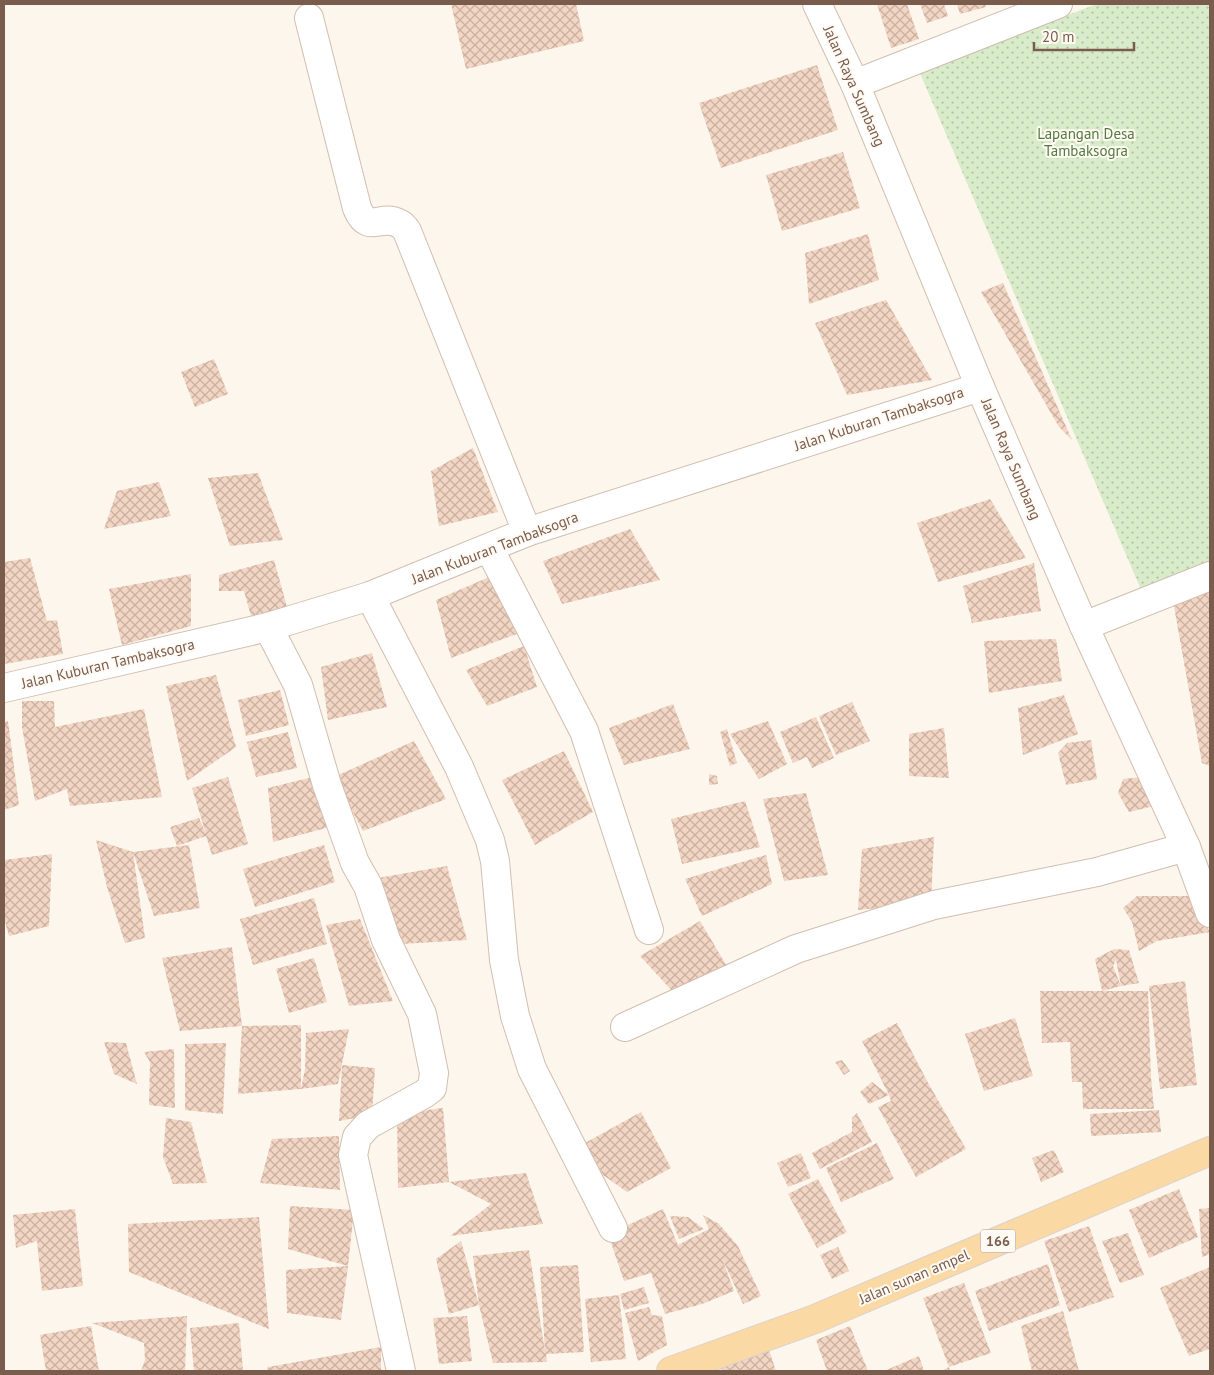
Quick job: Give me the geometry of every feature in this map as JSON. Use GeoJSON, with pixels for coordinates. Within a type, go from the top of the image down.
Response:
{"type":"FeatureCollection","features":[{"type":"Feature","properties":{"kind":"main road","name":"Jalan sunan ampel"},"geometry":{"type":"LineString","coordinates":[[671,1371],[815,1319],[1210,1151]]}},
{"type":"Feature","properties":{"kind":"street","name":"Jalan Raya Sumbang"},"geometry":{"type":"LineString","coordinates":[[818,4],[855,84],[980,387],[1084,626],[1186,847],[1210,913]]}},
{"type":"Feature","properties":{"kind":"street"},"geometry":{"type":"LineString","coordinates":[[855,84],[1058,4]]}},
{"type":"Feature","properties":{"kind":"street"},"geometry":{"type":"LineString","coordinates":[[309,18],[361,218],[368,222],[397,222],[408,230],[527,532]]}},
{"type":"Feature","properties":{"kind":"street","name":"Jalan Kuburan Tambaksogra"},"geometry":{"type":"LineString","coordinates":[[4,688],[268,627],[370,596],[527,532],[980,387]]}},
{"type":"Feature","properties":{"kind":"street"},"geometry":{"type":"LineString","coordinates":[[488,548],[584,731],[649,930]]}},
{"type":"Feature","properties":{"kind":"street"},"geometry":{"type":"LineString","coordinates":[[1084,626],[1210,576]]}},
{"type":"Feature","properties":{"kind":"street"},"geometry":{"type":"LineString","coordinates":[[370,596],[459,767],[490,840],[495,861],[504,960],[518,1025],[532,1069],[614,1228]]}},
{"type":"Feature","properties":{"kind":"street"},"geometry":{"type":"LineString","coordinates":[[268,627],[298,685],[327,785],[354,863],[368,886],[386,940],[422,1014],[434,1073],[432,1088],[368,1124],[356,1137],[353,1155],[401,1371]]}},
{"type":"Feature","properties":{"kind":"street"},"geometry":{"type":"LineString","coordinates":[[625,1027],[796,949],[934,905],[1097,872],[1186,847]]}},
{"type":"Feature","properties":{"kind":"green space","name":"Lapangan Desa Tambaksogra"},"geometry":{"type":"Polygon","coordinates":[[[1097,4],[1210,4],[1210,565],[1142,592],[919,71],[1097,4]]]}},
{"type":"Feature","properties":{"kind":"building"},"geometry":{"type":"Polygon","coordinates":[[[451,4],[576,4],[584,41],[466,69],[451,4]]]}},
{"type":"Feature","properties":{"kind":"building"},"geometry":{"type":"Polygon","coordinates":[[[877,4],[907,4],[919,39],[891,48],[877,4]]]}},
{"type":"Feature","properties":{"kind":"building"},"geometry":{"type":"Polygon","coordinates":[[[920,4],[944,4],[948,16],[927,23],[920,4]]]}},
{"type":"Feature","properties":{"kind":"building"},"geometry":{"type":"Polygon","coordinates":[[[957,4],[985,4],[986,7],[960,14],[957,4]]]}},
{"type":"Feature","properties":{"kind":"building"},"geometry":{"type":"Polygon","coordinates":[[[817,65],[838,130],[721,168],[699,103],[817,65]]]}},
{"type":"Feature","properties":{"kind":"building"},"geometry":{"type":"Polygon","coordinates":[[[843,152],[860,208],[782,231],[766,175],[843,152]]]}},
{"type":"Feature","properties":{"kind":"building"},"geometry":{"type":"Polygon","coordinates":[[[868,234],[879,280],[809,304],[805,253],[868,234]]]}},
{"type":"Feature","properties":{"kind":"building"},"geometry":{"type":"Polygon","coordinates":[[[1003,283],[1072,440],[1059,427],[981,292],[1003,283]]]}},
{"type":"Feature","properties":{"kind":"building"},"geometry":{"type":"Polygon","coordinates":[[[886,300],[932,380],[847,395],[815,323],[886,300]]]}},
{"type":"Feature","properties":{"kind":"building"},"geometry":{"type":"Polygon","coordinates":[[[214,359],[228,394],[195,407],[181,372],[214,359]]]}},
{"type":"Feature","properties":{"kind":"building"},"geometry":{"type":"Polygon","coordinates":[[[473,448],[498,512],[439,526],[431,471],[473,448]]]}},
{"type":"Feature","properties":{"kind":"building"},"geometry":{"type":"Polygon","coordinates":[[[258,473],[283,540],[230,546],[208,478],[258,473]]]}},
{"type":"Feature","properties":{"kind":"building"},"geometry":{"type":"Polygon","coordinates":[[[159,482],[171,516],[104,529],[117,491],[159,482]]]}},
{"type":"Feature","properties":{"kind":"building"},"geometry":{"type":"Polygon","coordinates":[[[990,499],[1026,558],[938,582],[917,523],[990,499]]]}},
{"type":"Feature","properties":{"kind":"building"},"geometry":{"type":"Polygon","coordinates":[[[630,529],[660,580],[562,604],[543,561],[630,529]]]}},
{"type":"Feature","properties":{"kind":"building"},"geometry":{"type":"Polygon","coordinates":[[[30,558],[47,621],[57,620],[63,654],[4,664],[4,562],[30,558]]]}},
{"type":"Feature","properties":{"kind":"building"},"geometry":{"type":"Polygon","coordinates":[[[274,560],[287,607],[251,616],[244,591],[219,591],[219,575],[274,560]]]}},
{"type":"Feature","properties":{"kind":"building"},"geometry":{"type":"Polygon","coordinates":[[[1034,563],[1041,611],[972,623],[963,586],[1034,563]]]}},
{"type":"Feature","properties":{"kind":"building"},"geometry":{"type":"Polygon","coordinates":[[[191,574],[191,626],[122,645],[109,589],[191,574]]]}},
{"type":"Feature","properties":{"kind":"building"},"geometry":{"type":"Polygon","coordinates":[[[496,574],[522,632],[451,658],[436,600],[496,574]]]}},
{"type":"Feature","properties":{"kind":"building"},"geometry":{"type":"Polygon","coordinates":[[[1210,587],[1210,766],[1202,763],[1173,601],[1210,587]]]}},
{"type":"Feature","properties":{"kind":"building"},"geometry":{"type":"Polygon","coordinates":[[[1056,639],[1062,681],[989,693],[984,641],[1056,639]]]}},
{"type":"Feature","properties":{"kind":"building"},"geometry":{"type":"Polygon","coordinates":[[[524,646],[537,687],[487,706],[466,670],[524,646]]]}},
{"type":"Feature","properties":{"kind":"building"},"geometry":{"type":"Polygon","coordinates":[[[372,653],[387,707],[328,720],[321,667],[372,653]]]}},
{"type":"Feature","properties":{"kind":"building"},"geometry":{"type":"Polygon","coordinates":[[[216,675],[236,747],[187,781],[166,686],[216,675]]]}},
{"type":"Feature","properties":{"kind":"building"},"geometry":{"type":"Polygon","coordinates":[[[280,690],[289,725],[246,736],[238,700],[280,690]]]}},
{"type":"Feature","properties":{"kind":"building"},"geometry":{"type":"Polygon","coordinates":[[[1064,695],[1078,734],[1023,755],[1018,708],[1064,695]]]}},
{"type":"Feature","properties":{"kind":"building"},"geometry":{"type":"Polygon","coordinates":[[[22,701],[54,701],[55,727],[144,709],[162,797],[70,806],[67,789],[35,801],[22,727],[22,701]]]}},
{"type":"Feature","properties":{"kind":"building"},"geometry":{"type":"Polygon","coordinates":[[[852,702],[870,741],[836,755],[819,716],[852,702]]]}},
{"type":"Feature","properties":{"kind":"building"},"geometry":{"type":"Polygon","coordinates":[[[673,704],[690,749],[624,765],[609,728],[673,704]]]}},
{"type":"Feature","properties":{"kind":"building"},"geometry":{"type":"Polygon","coordinates":[[[816,717],[834,758],[812,768],[807,757],[793,763],[780,732],[816,717]]]}},
{"type":"Feature","properties":{"kind":"building"},"geometry":{"type":"Polygon","coordinates":[[[8,721],[19,805],[4,810],[4,722],[8,721]]]}},
{"type":"Feature","properties":{"kind":"building"},"geometry":{"type":"Polygon","coordinates":[[[768,721],[787,764],[759,779],[730,734],[768,721]]]}},
{"type":"Feature","properties":{"kind":"building"},"geometry":{"type":"Polygon","coordinates":[[[944,728],[949,778],[909,776],[909,734],[944,728]]]}},
{"type":"Feature","properties":{"kind":"building"},"geometry":{"type":"Polygon","coordinates":[[[727,729],[737,763],[730,766],[720,732],[727,729]]]}},
{"type":"Feature","properties":{"kind":"building"},"geometry":{"type":"Polygon","coordinates":[[[288,732],[297,768],[256,777],[247,742],[288,732]]]}},
{"type":"Feature","properties":{"kind":"building"},"geometry":{"type":"Polygon","coordinates":[[[1091,740],[1097,779],[1066,785],[1058,753],[1067,743],[1091,740]]]}},
{"type":"Feature","properties":{"kind":"building"},"geometry":{"type":"Polygon","coordinates":[[[414,741],[446,799],[363,831],[334,777],[414,741]]]}},
{"type":"Feature","properties":{"kind":"building"},"geometry":{"type":"Polygon","coordinates":[[[564,751],[593,812],[535,845],[502,780],[564,751]]]}},
{"type":"Feature","properties":{"kind":"building"},"geometry":{"type":"Polygon","coordinates":[[[709,774],[717,776],[718,784],[709,785],[709,774]]]}},
{"type":"Feature","properties":{"kind":"building"},"geometry":{"type":"Polygon","coordinates":[[[317,776],[330,827],[273,842],[268,788],[317,776]]]}},
{"type":"Feature","properties":{"kind":"building"},"geometry":{"type":"Polygon","coordinates":[[[228,777],[248,844],[212,855],[206,836],[177,846],[170,827],[199,818],[206,834],[192,788],[228,777]]]}},
{"type":"Feature","properties":{"kind":"building"},"geometry":{"type":"Polygon","coordinates":[[[1143,777],[1154,806],[1129,812],[1118,793],[1123,779],[1143,777]]]}},
{"type":"Feature","properties":{"kind":"building"},"geometry":{"type":"Polygon","coordinates":[[[806,793],[828,875],[784,881],[763,799],[806,793]]]}},
{"type":"Feature","properties":{"kind":"building"},"geometry":{"type":"Polygon","coordinates":[[[745,801],[760,847],[682,864],[671,819],[745,801]]]}},
{"type":"Feature","properties":{"kind":"building"},"geometry":{"type":"Polygon","coordinates":[[[934,837],[931,903],[858,910],[862,849],[934,837]]]}},
{"type":"Feature","properties":{"kind":"building"},"geometry":{"type":"Polygon","coordinates":[[[96,840],[133,852],[145,938],[125,943],[107,887],[96,840]]]}},
{"type":"Feature","properties":{"kind":"building"},"geometry":{"type":"Polygon","coordinates":[[[189,845],[200,908],[154,916],[133,852],[189,845]]]}},
{"type":"Feature","properties":{"kind":"building"},"geometry":{"type":"Polygon","coordinates":[[[324,845],[335,882],[255,907],[243,869],[324,845]]]}},
{"type":"Feature","properties":{"kind":"building"},"geometry":{"type":"Polygon","coordinates":[[[52,854],[49,926],[9,936],[4,918],[4,860],[52,854]]]}},
{"type":"Feature","properties":{"kind":"building"},"geometry":{"type":"Polygon","coordinates":[[[766,855],[772,884],[702,916],[685,879],[766,855]]]}},
{"type":"Feature","properties":{"kind":"building"},"geometry":{"type":"Polygon","coordinates":[[[447,866],[467,940],[402,944],[366,880],[447,866]]]}},
{"type":"Feature","properties":{"kind":"building"},"geometry":{"type":"Polygon","coordinates":[[[1137,896],[1191,896],[1210,932],[1157,941],[1139,951],[1132,922],[1123,908],[1137,896]]]}},
{"type":"Feature","properties":{"kind":"building"},"geometry":{"type":"Polygon","coordinates":[[[314,898],[327,944],[253,965],[240,919],[314,898]]]}},
{"type":"Feature","properties":{"kind":"building"},"geometry":{"type":"Polygon","coordinates":[[[360,919],[393,1001],[349,1006],[326,925],[360,919]]]}},
{"type":"Feature","properties":{"kind":"building"},"geometry":{"type":"Polygon","coordinates":[[[700,921],[728,968],[673,992],[640,956],[700,921]]]}},
{"type":"Feature","properties":{"kind":"building"},"geometry":{"type":"Polygon","coordinates":[[[232,947],[242,1026],[180,1031],[162,958],[232,947]]]}},
{"type":"Feature","properties":{"kind":"building"},"geometry":{"type":"Polygon","coordinates":[[[1114,949],[1129,950],[1139,983],[1102,991],[1095,959],[1114,949]],[[1116,960],[1113,966],[1121,986],[1116,960]]]}},
{"type":"Feature","properties":{"kind":"building"},"geometry":{"type":"Polygon","coordinates":[[[314,958],[327,1002],[289,1013],[276,969],[314,958]]]}},
{"type":"Feature","properties":{"kind":"building"},"geometry":{"type":"Polygon","coordinates":[[[1185,981],[1197,1085],[1160,1089],[1149,986],[1185,981]]]}},
{"type":"Feature","properties":{"kind":"building"},"geometry":{"type":"Polygon","coordinates":[[[1040,991],[1148,991],[1154,1109],[1083,1109],[1082,1082],[1072,1082],[1070,1042],[1042,1043],[1040,991]]]}},
{"type":"Feature","properties":{"kind":"building"},"geometry":{"type":"Polygon","coordinates":[[[1015,1018],[1033,1076],[984,1091],[965,1034],[1015,1018]]]}},
{"type":"Feature","properties":{"kind":"building"},"geometry":{"type":"Polygon","coordinates":[[[897,1023],[927,1081],[966,1149],[916,1177],[878,1107],[891,1101],[862,1041],[897,1023]]]}},
{"type":"Feature","properties":{"kind":"building"},"geometry":{"type":"Polygon","coordinates":[[[301,1025],[301,1089],[238,1094],[242,1026],[301,1025]]]}},
{"type":"Feature","properties":{"kind":"building"},"geometry":{"type":"Polygon","coordinates":[[[349,1029],[338,1084],[301,1089],[305,1069],[306,1033],[349,1029]]]}},
{"type":"Feature","properties":{"kind":"building"},"geometry":{"type":"Polygon","coordinates":[[[104,1042],[126,1043],[137,1084],[114,1074],[104,1042]]]}},
{"type":"Feature","properties":{"kind":"building"},"geometry":{"type":"Polygon","coordinates":[[[226,1043],[223,1114],[185,1110],[185,1044],[226,1043]]]}},
{"type":"Feature","properties":{"kind":"building"},"geometry":{"type":"Polygon","coordinates":[[[174,1049],[175,1108],[149,1105],[150,1062],[144,1052],[174,1049]]]}},
{"type":"Feature","properties":{"kind":"building"},"geometry":{"type":"Polygon","coordinates":[[[842,1060],[850,1071],[844,1075],[835,1062],[842,1060]]]}},
{"type":"Feature","properties":{"kind":"building"},"geometry":{"type":"Polygon","coordinates":[[[342,1065],[375,1068],[372,1115],[339,1121],[342,1065]]]}},
{"type":"Feature","properties":{"kind":"building"},"geometry":{"type":"Polygon","coordinates":[[[872,1082],[889,1095],[869,1104],[860,1092],[872,1082]]]}},
{"type":"Feature","properties":{"kind":"building"},"geometry":{"type":"Polygon","coordinates":[[[443,1108],[449,1182],[398,1188],[397,1114],[443,1108]]]}},
{"type":"Feature","properties":{"kind":"building"},"geometry":{"type":"Polygon","coordinates":[[[1159,1110],[1161,1132],[1091,1136],[1090,1114],[1159,1110]]]}},
{"type":"Feature","properties":{"kind":"building"},"geometry":{"type":"Polygon","coordinates":[[[641,1112],[671,1168],[627,1192],[603,1175],[585,1143],[641,1112]]]}},
{"type":"Feature","properties":{"kind":"building"},"geometry":{"type":"Polygon","coordinates":[[[857,1113],[872,1142],[820,1169],[812,1153],[852,1132],[852,1118],[857,1113]]]}},
{"type":"Feature","properties":{"kind":"building"},"geometry":{"type":"Polygon","coordinates":[[[166,1118],[191,1122],[207,1183],[173,1184],[163,1157],[166,1118]]]}},
{"type":"Feature","properties":{"kind":"building"},"geometry":{"type":"Polygon","coordinates":[[[339,1136],[340,1190],[260,1183],[272,1139],[339,1136]]]}},
{"type":"Feature","properties":{"kind":"building"},"geometry":{"type":"Polygon","coordinates":[[[877,1143],[894,1179],[841,1202],[826,1168],[877,1143]]]}},
{"type":"Feature","properties":{"kind":"building"},"geometry":{"type":"Polygon","coordinates":[[[1054,1150],[1064,1172],[1041,1182],[1032,1158],[1054,1150]]]}},
{"type":"Feature","properties":{"kind":"building"},"geometry":{"type":"Polygon","coordinates":[[[801,1153],[811,1178],[788,1187],[777,1163],[801,1153]]]}},
{"type":"Feature","properties":{"kind":"building"},"geometry":{"type":"Polygon","coordinates":[[[526,1173],[543,1224],[450,1236],[491,1204],[449,1182],[526,1173]]]}},
{"type":"Feature","properties":{"kind":"building"},"geometry":{"type":"Polygon","coordinates":[[[818,1179],[847,1232],[817,1248],[788,1194],[818,1179]]]}},
{"type":"Feature","properties":{"kind":"building"},"geometry":{"type":"Polygon","coordinates":[[[1179,1189],[1198,1237],[1149,1258],[1129,1210],[1179,1189]]]}},
{"type":"Feature","properties":{"kind":"building"},"geometry":{"type":"Polygon","coordinates":[[[290,1206],[354,1210],[348,1266],[288,1249],[290,1206]]]}},
{"type":"Feature","properties":{"kind":"building"},"geometry":{"type":"Polygon","coordinates":[[[1210,1208],[1210,1254],[1202,1257],[1199,1209],[1210,1208]]]}},
{"type":"Feature","properties":{"kind":"building"},"geometry":{"type":"Polygon","coordinates":[[[75,1209],[83,1286],[42,1291],[37,1241],[16,1248],[13,1215],[75,1209]]]}},
{"type":"Feature","properties":{"kind":"building"},"geometry":{"type":"Polygon","coordinates":[[[663,1209],[678,1245],[709,1229],[703,1215],[719,1224],[738,1246],[761,1296],[743,1304],[722,1258],[734,1291],[702,1304],[665,1314],[651,1273],[624,1281],[608,1234],[663,1209]]]}},
{"type":"Feature","properties":{"kind":"building"},"geometry":{"type":"Polygon","coordinates":[[[670,1216],[688,1217],[704,1229],[679,1239],[670,1216]]]}},
{"type":"Feature","properties":{"kind":"building"},"geometry":{"type":"Polygon","coordinates":[[[259,1217],[269,1329],[129,1272],[128,1224],[259,1217]]]}},
{"type":"Feature","properties":{"kind":"building"},"geometry":{"type":"Polygon","coordinates":[[[1089,1226],[1114,1297],[1069,1312],[1044,1241],[1089,1226]]]}},
{"type":"Feature","properties":{"kind":"building"},"geometry":{"type":"Polygon","coordinates":[[[1128,1233],[1144,1275],[1120,1283],[1102,1241],[1128,1233]]]}},
{"type":"Feature","properties":{"kind":"building"},"geometry":{"type":"Polygon","coordinates":[[[461,1241],[479,1305],[449,1314],[436,1259],[461,1241]]]}},
{"type":"Feature","properties":{"kind":"building"},"geometry":{"type":"Polygon","coordinates":[[[838,1247],[849,1271],[832,1279],[820,1255],[838,1247]]]}},
{"type":"Feature","properties":{"kind":"building"},"geometry":{"type":"Polygon","coordinates":[[[529,1250],[545,1351],[540,1267],[578,1265],[584,1352],[546,1354],[547,1362],[493,1363],[479,1305],[473,1256],[529,1250]]]}},
{"type":"Feature","properties":{"kind":"building"},"geometry":{"type":"Polygon","coordinates":[[[1048,1264],[1060,1305],[989,1331],[975,1291],[1048,1264]]]}},
{"type":"Feature","properties":{"kind":"building"},"geometry":{"type":"Polygon","coordinates":[[[348,1266],[341,1320],[287,1313],[286,1270],[348,1266]]]}},
{"type":"Feature","properties":{"kind":"building"},"geometry":{"type":"Polygon","coordinates":[[[1210,1267],[1210,1349],[1189,1356],[1160,1288],[1210,1267]]]}},
{"type":"Feature","properties":{"kind":"building"},"geometry":{"type":"Polygon","coordinates":[[[964,1283],[991,1353],[949,1367],[923,1298],[964,1283]]]}},
{"type":"Feature","properties":{"kind":"building"},"geometry":{"type":"Polygon","coordinates":[[[644,1287],[649,1303],[624,1310],[620,1294],[644,1287]]]}},
{"type":"Feature","properties":{"kind":"building"},"geometry":{"type":"Polygon","coordinates":[[[619,1295],[626,1359],[591,1362],[585,1299],[619,1295]]]}},
{"type":"Feature","properties":{"kind":"building"},"geometry":{"type":"Polygon","coordinates":[[[649,1307],[652,1315],[662,1316],[667,1345],[638,1361],[625,1313],[649,1307]]]}},
{"type":"Feature","properties":{"kind":"building"},"geometry":{"type":"Polygon","coordinates":[[[1063,1311],[1079,1371],[1032,1371],[1021,1326],[1063,1311]]]}},
{"type":"Feature","properties":{"kind":"building"},"geometry":{"type":"Polygon","coordinates":[[[187,1316],[185,1371],[141,1371],[145,1360],[144,1343],[92,1323],[187,1316]]]}},
{"type":"Feature","properties":{"kind":"building"},"geometry":{"type":"Polygon","coordinates":[[[467,1316],[472,1361],[439,1364],[433,1318],[467,1316]]]}},
{"type":"Feature","properties":{"kind":"building"},"geometry":{"type":"Polygon","coordinates":[[[239,1323],[243,1371],[194,1371],[190,1328],[239,1323]]]}},
{"type":"Feature","properties":{"kind":"building"},"geometry":{"type":"Polygon","coordinates":[[[91,1326],[99,1371],[46,1371],[40,1335],[91,1326]]]}},
{"type":"Feature","properties":{"kind":"building"},"geometry":{"type":"Polygon","coordinates":[[[850,1326],[868,1371],[827,1371],[816,1340],[850,1326]]]}},
{"type":"Feature","properties":{"kind":"building"},"geometry":{"type":"Polygon","coordinates":[[[381,1347],[381,1371],[267,1371],[268,1367],[381,1347]]]}},
{"type":"Feature","properties":{"kind":"building"},"geometry":{"type":"Polygon","coordinates":[[[769,1350],[776,1371],[722,1371],[720,1366],[769,1350]]]}},
{"type":"Feature","properties":{"kind":"building"},"geometry":{"type":"Polygon","coordinates":[[[919,1356],[924,1371],[884,1371],[919,1356]]]}},
{"type":"Feature","properties":{"kind":"building"},"geometry":{"type":"Polygon","coordinates":[[[949,1367],[950,1371],[941,1371],[949,1367]]]}}]}
